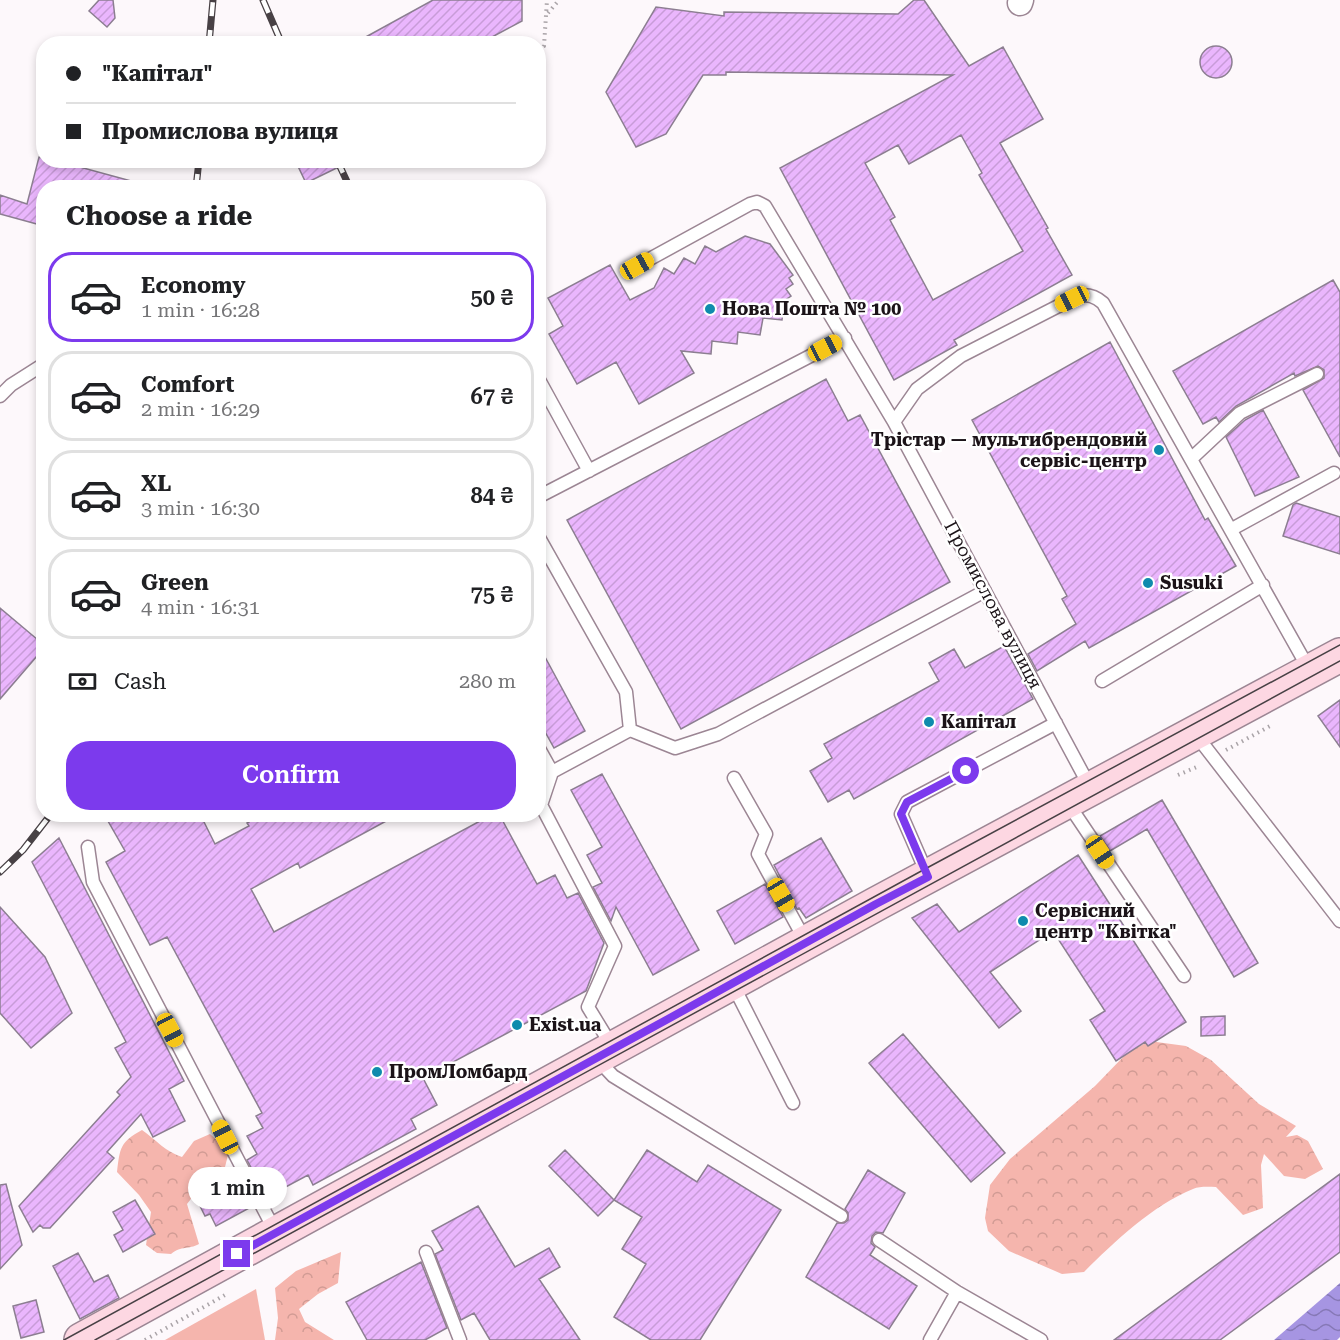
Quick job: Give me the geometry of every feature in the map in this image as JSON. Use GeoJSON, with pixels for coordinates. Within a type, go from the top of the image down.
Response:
{"type":"FeatureCollection","features":[{"type":"Feature","properties":{"kind":"main road"},"geometry":{"type":"LineString","coordinates":[[81,1340],[1078,794],[1340,655]]}},
{"type":"Feature","properties":{"kind":"lane","name":"Промислова вулиця"},"geometry":{"type":"LineString","coordinates":[[637,266],[750,204],[765,206],[894,422],[986,591],[1056,723],[1078,794],[1184,976]]}},
{"type":"Feature","properties":{"kind":"lane"},"geometry":{"type":"LineString","coordinates":[[894,422],[917,389],[961,356],[1078,296],[1091,295],[1103,303],[1232,529],[1310,672]]}},
{"type":"Feature","properties":{"kind":"lane"},"geometry":{"type":"LineString","coordinates":[[546,493],[845,338]]}},
{"type":"Feature","properties":{"kind":"lane"},"geometry":{"type":"LineString","coordinates":[[0,396],[11,385],[36,369]]}},
{"type":"Feature","properties":{"kind":"lane"},"geometry":{"type":"LineString","coordinates":[[1192,458],[1240,413],[1317,374]]}},
{"type":"Feature","properties":{"kind":"lane"},"geometry":{"type":"LineString","coordinates":[[546,393],[589,471]]}},
{"type":"Feature","properties":{"kind":"lane"},"geometry":{"type":"LineString","coordinates":[[1232,529],[1334,473]]}},
{"type":"Feature","properties":{"kind":"lane"},"geometry":{"type":"LineString","coordinates":[[546,550],[626,692],[630,730]]}},
{"type":"Feature","properties":{"kind":"lane"},"geometry":{"type":"LineString","coordinates":[[1102,681],[1263,585]]}},
{"type":"Feature","properties":{"kind":"lane"},"geometry":{"type":"LineString","coordinates":[[630,730],[675,748],[718,734],[986,591]]}},
{"type":"Feature","properties":{"kind":"lane"},"geometry":{"type":"LineString","coordinates":[[928,877],[901,814],[907,802],[1056,723]]}},
{"type":"Feature","properties":{"kind":"lane"},"geometry":{"type":"LineString","coordinates":[[546,790],[552,772],[630,730]]}},
{"type":"Feature","properties":{"kind":"lane"},"geometry":{"type":"LineString","coordinates":[[1195,733],[1340,921]]}},
{"type":"Feature","properties":{"kind":"lane"},"geometry":{"type":"LineString","coordinates":[[546,761],[552,772]]}},
{"type":"Feature","properties":{"kind":"lane"},"geometry":{"type":"LineString","coordinates":[[734,778],[766,834],[758,854],[807,943]]}},
{"type":"Feature","properties":{"kind":"lane"},"geometry":{"type":"LineString","coordinates":[[546,815],[615,946],[588,1007],[613,1076],[841,1216]]}},
{"type":"Feature","properties":{"kind":"lane"},"geometry":{"type":"LineString","coordinates":[[88,847],[93,882],[275,1232]]}},
{"type":"Feature","properties":{"kind":"lane"},"geometry":{"type":"LineString","coordinates":[[733,984],[793,1103]]}},
{"type":"Feature","properties":{"kind":"lane"},"geometry":{"type":"LineString","coordinates":[[879,1240],[957,1292],[1041,1340]]}},
{"type":"Feature","properties":{"kind":"lane"},"geometry":{"type":"LineString","coordinates":[[426,1252],[460,1340]]}},
{"type":"Feature","properties":{"kind":"lane"},"geometry":{"type":"LineString","coordinates":[[930,1340],[957,1292]]}},
{"type":"Feature","properties":{"kind":"path"},"geometry":{"type":"LineString","coordinates":[[545,36],[547,0]]}},
{"type":"Feature","properties":{"kind":"path"},"geometry":{"type":"LineString","coordinates":[[546,16],[558,0]]}},
{"type":"Feature","properties":{"kind":"green space"},"geometry":{"type":"Polygon","coordinates":[[[1149,1041],[1186,1046],[1211,1060],[1259,1104],[1296,1126],[1286,1137],[1297,1135],[1308,1141],[1323,1169],[1305,1179],[1284,1176],[1264,1154],[1261,1165],[1263,1208],[1243,1215],[1216,1187],[1193,1189],[1149,1214],[1084,1272],[1062,1274],[1009,1251],[988,1231],[985,1218],[990,1185],[1010,1159],[1095,1086],[1126,1054],[1149,1041]]]}},
{"type":"Feature","properties":{"kind":"green space"},"geometry":{"type":"Polygon","coordinates":[[[142,1130],[166,1149],[182,1157],[194,1141],[210,1134],[229,1151],[224,1171],[204,1182],[187,1204],[199,1244],[178,1249],[171,1254],[157,1253],[146,1245],[151,1212],[139,1195],[117,1172],[122,1146],[129,1138],[142,1130]]]}},
{"type":"Feature","properties":{"kind":"green space"},"geometry":{"type":"Polygon","coordinates":[[[341,1252],[338,1283],[318,1294],[299,1309],[305,1322],[334,1340],[275,1340],[278,1318],[275,1288],[296,1271],[341,1252]]]}},
{"type":"Feature","properties":{"kind":"green space"},"geometry":{"type":"Polygon","coordinates":[[[256,1289],[265,1340],[165,1340],[256,1289]]]}},
{"type":"Feature","properties":{"kind":"water"},"geometry":{"type":"Polygon","coordinates":[[[1340,1283],[1340,1337],[1337,1340],[1274,1340],[1340,1283]]]}},
{"type":"Feature","properties":{"kind":"building"},"geometry":{"type":"Polygon","coordinates":[[[99,0],[113,0],[115,18],[107,27],[89,11],[99,0]]]}},
{"type":"Feature","properties":{"kind":"building"},"geometry":{"type":"Polygon","coordinates":[[[433,0],[522,0],[522,21],[494,36],[368,36],[433,0]]]}},
{"type":"Feature","properties":{"kind":"building"},"geometry":{"type":"Polygon","coordinates":[[[914,0],[924,0],[969,66],[1003,47],[1043,119],[1000,143],[1072,275],[954,340],[957,345],[894,380],[780,168],[953,75],[726,72],[726,75],[703,75],[666,134],[636,147],[606,92],[656,7],[724,16],[724,12],[898,14],[914,0]],[[961,135],[909,164],[898,145],[865,163],[895,217],[890,220],[933,300],[1023,251],[979,175],[982,173],[961,135]]]}},
{"type":"Feature","properties":{"kind":"building"},"geometry":{"type":"Polygon","coordinates":[[[1216,46],[1228,50],[1232,62],[1228,74],[1216,78],[1204,74],[1200,62],[1204,50],[1216,46]]]}},
{"type":"Feature","properties":{"kind":"building"},"geometry":{"type":"Polygon","coordinates":[[[36,168],[83,168],[128,180],[36,180],[36,224],[0,214],[0,195],[27,204],[36,168]]]}},
{"type":"Feature","properties":{"kind":"building"},"geometry":{"type":"Polygon","coordinates":[[[299,168],[337,168],[312,180],[305,180],[299,168]]]}},
{"type":"Feature","properties":{"kind":"building"},"geometry":{"type":"Polygon","coordinates":[[[745,236],[770,244],[793,275],[789,278],[793,284],[786,289],[791,296],[784,301],[782,320],[763,318],[760,335],[738,332],[737,344],[712,341],[711,354],[681,351],[694,373],[639,404],[616,362],[577,384],[549,334],[563,326],[548,298],[610,265],[630,300],[654,288],[664,268],[674,274],[684,258],[695,264],[705,246],[716,252],[745,236]]]}},
{"type":"Feature","properties":{"kind":"building"},"geometry":{"type":"Polygon","coordinates":[[[1333,280],[1340,292],[1340,457],[1303,390],[1324,378],[1324,370],[1318,366],[1295,376],[1294,373],[1236,406],[1219,422],[1216,417],[1203,424],[1173,371],[1333,280]]]}},
{"type":"Feature","properties":{"kind":"building"},"geometry":{"type":"Polygon","coordinates":[[[1110,342],[1205,520],[1208,518],[1236,566],[1089,648],[1085,641],[1037,671],[1028,654],[1076,624],[1062,599],[1067,596],[972,420],[1110,342]]]}},
{"type":"Feature","properties":{"kind":"building"},"geometry":{"type":"Polygon","coordinates":[[[826,379],[848,421],[860,415],[950,582],[681,729],[567,520],[826,379]]]}},
{"type":"Feature","properties":{"kind":"building"},"geometry":{"type":"Polygon","coordinates":[[[1263,410],[1299,477],[1255,496],[1226,437],[1245,420],[1263,410]]]}},
{"type":"Feature","properties":{"kind":"building"},"geometry":{"type":"Polygon","coordinates":[[[1296,503],[1340,517],[1340,554],[1283,536],[1293,505],[1296,503]]]}},
{"type":"Feature","properties":{"kind":"building"},"geometry":{"type":"Polygon","coordinates":[[[0,608],[36,638],[36,657],[0,699],[0,608]]]}},
{"type":"Feature","properties":{"kind":"building","name":"Капітал"},"geometry":{"type":"Polygon","coordinates":[[[1004,646],[1033,699],[854,799],[849,790],[828,802],[810,771],[832,758],[824,744],[939,681],[929,663],[954,649],[965,668],[1004,646]]]}},
{"type":"Feature","properties":{"kind":"building"},"geometry":{"type":"Polygon","coordinates":[[[546,659],[585,731],[554,748],[546,734],[546,659]]]}},
{"type":"Feature","properties":{"kind":"building"},"geometry":{"type":"Polygon","coordinates":[[[1340,700],[1340,747],[1318,716],[1340,700]]]}},
{"type":"Feature","properties":{"kind":"building"},"geometry":{"type":"Polygon","coordinates":[[[602,774],[699,950],[653,975],[616,907],[611,921],[593,887],[602,883],[587,855],[602,847],[571,790],[602,774]]]}},
{"type":"Feature","properties":{"kind":"building"},"geometry":{"type":"Polygon","coordinates":[[[1162,800],[1258,963],[1234,977],[1147,829],[1110,851],[1100,836],[1162,800]]]}},
{"type":"Feature","properties":{"kind":"building"},"geometry":{"type":"Polygon","coordinates":[[[109,822],[204,822],[215,844],[249,826],[249,822],[384,822],[300,868],[298,863],[251,889],[274,932],[478,822],[503,822],[537,884],[555,875],[567,898],[578,893],[604,943],[586,991],[423,1078],[437,1105],[411,1119],[416,1129],[313,1185],[308,1175],[267,1197],[247,1160],[257,1154],[247,1136],[263,1128],[256,1116],[262,1113],[167,937],[150,945],[106,862],[125,851],[109,822]]]}},
{"type":"Feature","properties":{"kind":"building"},"geometry":{"type":"Polygon","coordinates":[[[59,838],[184,1081],[169,1089],[185,1121],[153,1137],[141,1114],[107,1152],[114,1158],[50,1228],[43,1228],[40,1225],[33,1232],[19,1206],[120,1095],[117,1092],[131,1077],[115,1048],[126,1042],[32,862],[59,838]]]}},
{"type":"Feature","properties":{"kind":"building"},"geometry":{"type":"Polygon","coordinates":[[[821,838],[852,891],[806,918],[799,908],[797,909],[774,865],[821,838]]]}},
{"type":"Feature","properties":{"kind":"building"},"geometry":{"type":"Polygon","coordinates":[[[1078,855],[1186,1022],[1148,1046],[1145,1042],[1116,1061],[1090,1020],[1105,1011],[1053,931],[990,972],[1021,1011],[999,1028],[912,918],[937,904],[959,932],[1078,855]]]}},
{"type":"Feature","properties":{"kind":"building"},"geometry":{"type":"Polygon","coordinates":[[[765,884],[783,917],[735,944],[717,911],[765,884]]]}},
{"type":"Feature","properties":{"kind":"building"},"geometry":{"type":"Polygon","coordinates":[[[0,907],[45,957],[72,1013],[31,1048],[0,1013],[0,907]]]}},
{"type":"Feature","properties":{"kind":"building"},"geometry":{"type":"Polygon","coordinates":[[[1225,1016],[1225,1035],[1201,1036],[1201,1017],[1225,1016]]]}},
{"type":"Feature","properties":{"kind":"building"},"geometry":{"type":"Polygon","coordinates":[[[903,1034],[1005,1153],[971,1182],[869,1063],[903,1034]]]}},
{"type":"Feature","properties":{"kind":"building"},"geometry":{"type":"Polygon","coordinates":[[[565,1150],[614,1200],[598,1216],[549,1166],[565,1150]]]}},
{"type":"Feature","properties":{"kind":"building"},"geometry":{"type":"Polygon","coordinates":[[[647,1150],[697,1182],[708,1165],[781,1210],[700,1340],[651,1340],[614,1317],[646,1264],[622,1249],[642,1217],[614,1200],[647,1150]]]}},
{"type":"Feature","properties":{"kind":"building"},"geometry":{"type":"Polygon","coordinates":[[[233,1168],[253,1206],[216,1226],[210,1214],[205,1216],[198,1202],[202,1199],[196,1188],[233,1168]]]}},
{"type":"Feature","properties":{"kind":"building"},"geometry":{"type":"Polygon","coordinates":[[[868,1170],[905,1193],[883,1233],[876,1232],[872,1236],[871,1243],[875,1247],[870,1255],[917,1286],[889,1329],[806,1277],[837,1223],[844,1223],[848,1220],[848,1213],[845,1209],[868,1170]]]}},
{"type":"Feature","properties":{"kind":"building"},"geometry":{"type":"Polygon","coordinates":[[[1340,1174],[1340,1252],[1220,1340],[1114,1340],[1340,1174]]]}},
{"type":"Feature","properties":{"kind":"building"},"geometry":{"type":"Polygon","coordinates":[[[6,1184],[22,1245],[0,1269],[0,1185],[6,1184]]]}},
{"type":"Feature","properties":{"kind":"building"},"geometry":{"type":"Polygon","coordinates":[[[135,1200],[155,1234],[123,1252],[114,1235],[123,1230],[113,1212],[135,1200]]]}},
{"type":"Feature","properties":{"kind":"building"},"geometry":{"type":"Polygon","coordinates":[[[478,1206],[515,1267],[549,1248],[560,1267],[539,1279],[580,1340],[490,1340],[474,1313],[461,1320],[435,1254],[443,1250],[432,1231],[478,1206]]]}},
{"type":"Feature","properties":{"kind":"building"},"geometry":{"type":"Polygon","coordinates":[[[78,1253],[94,1282],[108,1275],[119,1298],[80,1319],[53,1266],[78,1253]]]}},
{"type":"Feature","properties":{"kind":"building"},"geometry":{"type":"Polygon","coordinates":[[[421,1262],[447,1328],[425,1340],[367,1340],[346,1302],[421,1262]]]}},
{"type":"Feature","properties":{"kind":"building"},"geometry":{"type":"Polygon","coordinates":[[[36,1300],[44,1332],[21,1338],[13,1306],[36,1300]]]}},
{"type":"Feature","properties":{"kind":"tram line"},"geometry":{"type":"LineString","coordinates":[[64,1340],[1340,645]]}},
{"type":"Feature","properties":{"kind":"tram line"},"geometry":{"type":"LineString","coordinates":[[95,1340],[1340,661]]}},
{"type":"Feature","properties":{"kind":"railway"},"geometry":{"type":"LineString","coordinates":[[210,36],[213,0]]}},
{"type":"Feature","properties":{"kind":"railway"},"geometry":{"type":"LineString","coordinates":[[263,0],[279,36]]}},
{"type":"Feature","properties":{"kind":"railway"},"geometry":{"type":"LineString","coordinates":[[197,180],[198,168]]}},
{"type":"Feature","properties":{"kind":"railway"},"geometry":{"type":"LineString","coordinates":[[341,168],[346,180]]}},
{"type":"Feature","properties":{"kind":"railway"},"geometry":{"type":"LineString","coordinates":[[0,872],[23,850],[45,822]]}},
{"type":"Feature","properties":{"kind":"place","name":"Нова Пошта № 100"},"geometry":{"type":"Point","coordinates":[710,309]}},
{"type":"Feature","properties":{"kind":"place","name":"Трістар — мультибрендовий сервіс-центр"},"geometry":{"type":"Point","coordinates":[1159,450]}},
{"type":"Feature","properties":{"kind":"place","name":"Susuki"},"geometry":{"type":"Point","coordinates":[1148,583]}},
{"type":"Feature","properties":{"kind":"place","name":"Капітал"},"geometry":{"type":"Point","coordinates":[929,722]}},
{"type":"Feature","properties":{"kind":"place","name":"Сервісний центр \"Квітка\""},"geometry":{"type":"Point","coordinates":[1023,921]}},
{"type":"Feature","properties":{"kind":"place","name":"Exist.ua"},"geometry":{"type":"Point","coordinates":[517,1025]}},
{"type":"Feature","properties":{"kind":"place","name":"ПромЛомбард"},"geometry":{"type":"Point","coordinates":[377,1072]}},
{"type":"Feature","properties":{"kind":"route"},"geometry":{"type":"LineString","coordinates":[[237,1254],[928,877],[901,814],[907,802],[966,771]]}}]}
